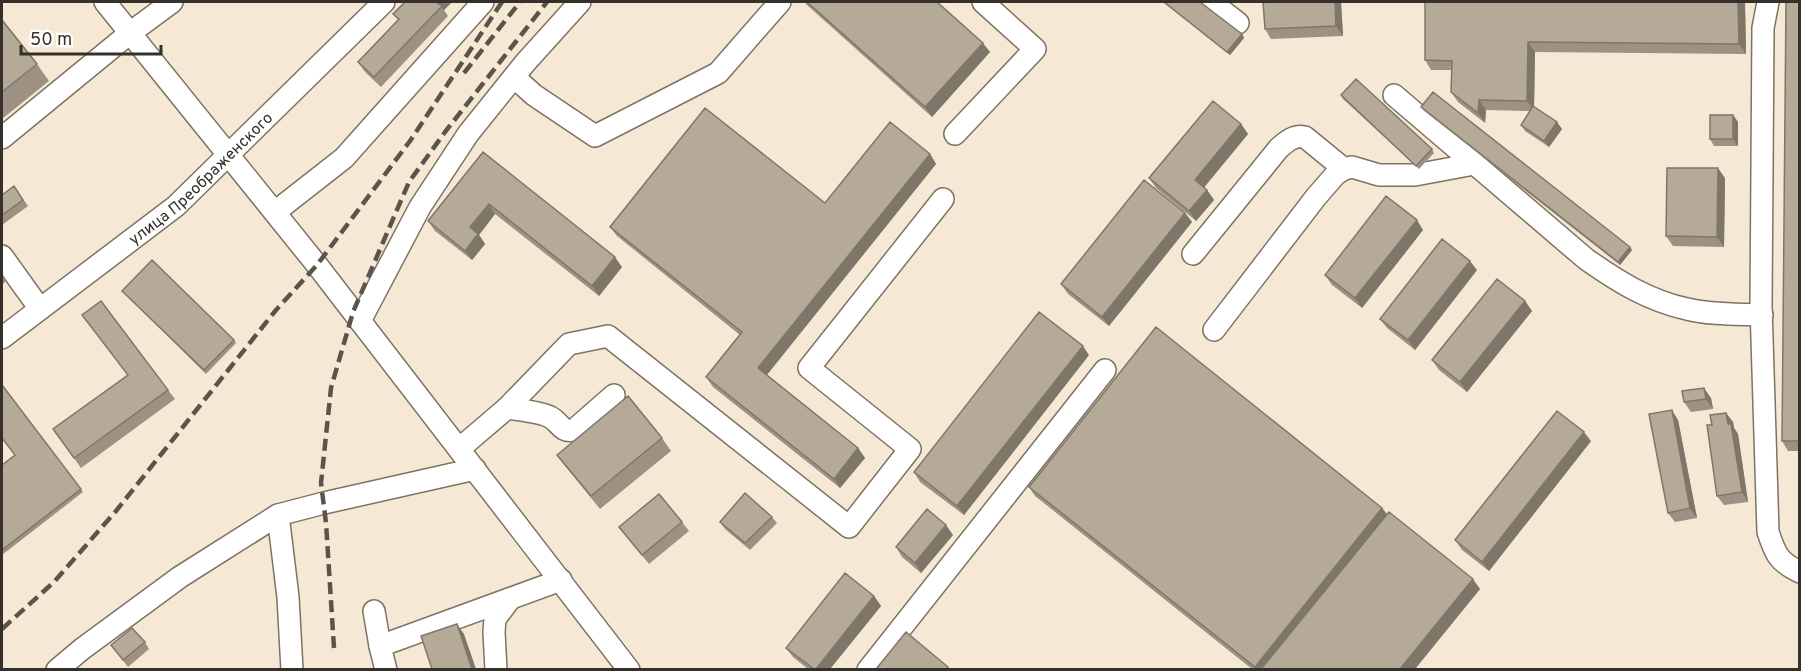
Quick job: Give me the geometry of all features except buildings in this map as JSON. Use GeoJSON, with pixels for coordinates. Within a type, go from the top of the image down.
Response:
{"type":"FeatureCollection","features":[{"type":"Feature","properties":{"kind":"street"},"geometry":{"type":"LineString","coordinates":[[105,2],[275,212],[629,669]]}},
{"type":"Feature","properties":{"kind":"street"},"geometry":{"type":"LineString","coordinates":[[2,138],[130,33],[172,2]]}},
{"type":"Feature","properties":{"kind":"street","name":"улица Преображенского"},"geometry":{"type":"LineString","coordinates":[[2,338],[176,206],[384,2]]}},
{"type":"Feature","properties":{"kind":"street"},"geometry":{"type":"LineString","coordinates":[[275,212],[344,158],[483,2]]}},
{"type":"Feature","properties":{"kind":"street"},"geometry":{"type":"LineString","coordinates":[[360,321],[420,207],[468,134],[514,77],[580,2]]}},
{"type":"Feature","properties":{"kind":"street"},"geometry":{"type":"LineString","coordinates":[[514,77],[534,95],[595,136],[718,73],[780,2]]}},
{"type":"Feature","properties":{"kind":"street"},"geometry":{"type":"LineString","coordinates":[[955,134],[1035,49],[983,2]]}},
{"type":"Feature","properties":{"kind":"street"},"geometry":{"type":"LineString","coordinates":[[1211,2],[1238,23]]}},
{"type":"Feature","properties":{"kind":"street"},"geometry":{"type":"LineString","coordinates":[[1768,2],[1763,28],[1762,315],[1768,532],[1775,553],[1786,566],[1800,572]]}},
{"type":"Feature","properties":{"kind":"street"},"geometry":{"type":"LineString","coordinates":[[1394,95],[1586,260],[1619,283],[1654,299],[1686,309],[1762,315]]}},
{"type":"Feature","properties":{"kind":"street"},"geometry":{"type":"LineString","coordinates":[[1193,254],[1288,140],[1298,136],[1305,137],[1344,169]]}},
{"type":"Feature","properties":{"kind":"street"},"geometry":{"type":"LineString","coordinates":[[1214,330],[1336,174],[1352,166],[1379,175],[1415,175],[1474,164]]}},
{"type":"Feature","properties":{"kind":"street"},"geometry":{"type":"LineString","coordinates":[[459,449],[507,408],[568,344],[608,336],[849,527],[910,449],[809,368],[944,199]]}},
{"type":"Feature","properties":{"kind":"street"},"geometry":{"type":"LineString","coordinates":[[2,256],[40,309]]}},
{"type":"Feature","properties":{"kind":"street"},"geometry":{"type":"LineString","coordinates":[[868,669],[1105,370]]}},
{"type":"Feature","properties":{"kind":"street"},"geometry":{"type":"LineString","coordinates":[[507,408],[551,417],[564,430],[569,431],[574,430],[614,395]]}},
{"type":"Feature","properties":{"kind":"street"},"geometry":{"type":"LineString","coordinates":[[57,669],[180,577],[278,515],[474,469]]}},
{"type":"Feature","properties":{"kind":"street"},"geometry":{"type":"LineString","coordinates":[[278,515],[288,597],[292,669]]}},
{"type":"Feature","properties":{"kind":"street"},"geometry":{"type":"LineString","coordinates":[[380,646],[561,580]]}},
{"type":"Feature","properties":{"kind":"street"},"geometry":{"type":"LineString","coordinates":[[496,669],[495,619],[510,599]]}},
{"type":"Feature","properties":{"kind":"street"},"geometry":{"type":"LineString","coordinates":[[374,611],[386,669]]}},
{"type":"Feature","properties":{"kind":"railway"},"geometry":{"type":"LineString","coordinates":[[2,629],[54,582],[116,511],[276,310],[317,265],[410,141],[502,2]]}},
{"type":"Feature","properties":{"kind":"railway"},"geometry":{"type":"LineString","coordinates":[[464,73],[520,2]]}},
{"type":"Feature","properties":{"kind":"railway"},"geometry":{"type":"LineString","coordinates":[[334,648],[326,523],[321,483],[331,388],[353,312],[409,182],[445,132],[547,2]]}}]}
